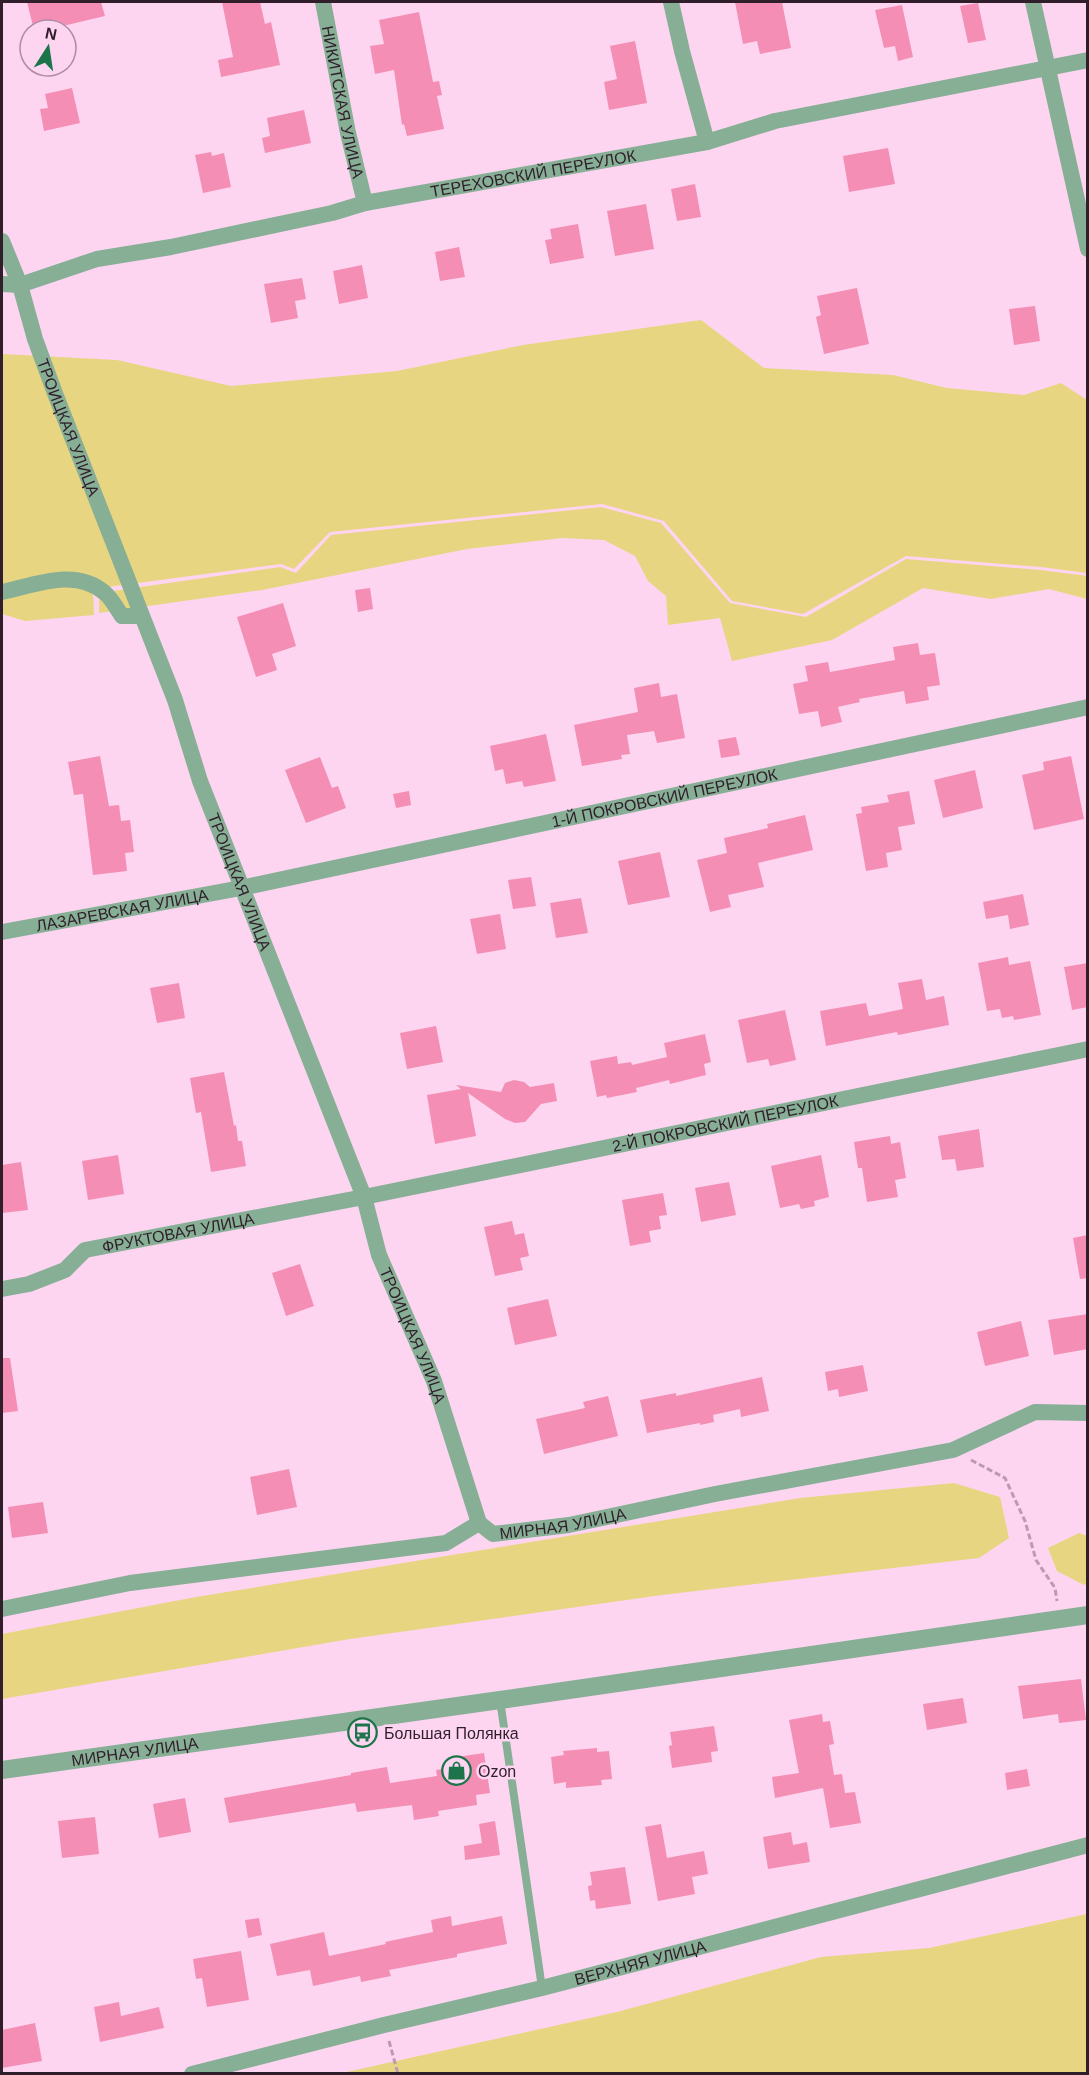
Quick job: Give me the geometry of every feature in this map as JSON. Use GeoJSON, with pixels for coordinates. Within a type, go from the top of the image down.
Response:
{"type":"FeatureCollection","features":[{"type":"Feature","properties":{"kind":"street","name":"НИКИТСКАЯ УЛИЦА"},"geometry":{"type":"LineString","coordinates":[[323,2],[348,133],[365,203]]}},
{"type":"Feature","properties":{"kind":"street"},"geometry":{"type":"LineString","coordinates":[[671,2],[707,142]]}},
{"type":"Feature","properties":{"kind":"street"},"geometry":{"type":"LineString","coordinates":[[1033,2],[1088,249]]}},
{"type":"Feature","properties":{"kind":"street","name":"ТЕРЕХОВСКИЙ ПЕРЕУЛОК"},"geometry":{"type":"LineString","coordinates":[[20,285],[97,259],[182,245],[332,213],[365,203],[707,142],[775,121],[1088,60]]}},
{"type":"Feature","properties":{"kind":"street","name":"ТРОИЦКАЯ УЛИЦА"},"geometry":{"type":"LineString","coordinates":[[2,241],[20,285],[35,339],[175,700],[200,781],[364,1197],[379,1255],[434,1381],[479,1523]]}},
{"type":"Feature","properties":{"kind":"street"},"geometry":{"type":"LineString","coordinates":[[2,284],[20,285]]}},
{"type":"Feature","properties":{"kind":"street"},"geometry":{"type":"LineString","coordinates":[[2,592],[65,578],[84,580],[105,593],[122,616],[141,616]]}},
{"type":"Feature","properties":{"kind":"street","name":"1-Й ПОКРОВСКИЙ ПЕРЕУЛОК"},"geometry":{"type":"LineString","coordinates":[[241,888],[1088,707]]}},
{"type":"Feature","properties":{"kind":"street","name":"ЛАЗАРЕВСКАЯ УЛИЦА"},"geometry":{"type":"LineString","coordinates":[[2,932],[241,888]]}},
{"type":"Feature","properties":{"kind":"street","name":"2-Й ПОКРОВСКИЙ ПЕРЕУЛОК"},"geometry":{"type":"LineString","coordinates":[[364,1197],[1088,1049]]}},
{"type":"Feature","properties":{"kind":"street","name":"ФРУКТОВАЯ УЛИЦА"},"geometry":{"type":"LineString","coordinates":[[2,1289],[29,1284],[65,1270],[85,1250],[364,1197]]}},
{"type":"Feature","properties":{"kind":"street","name":"МИРНАЯ УЛИЦА"},"geometry":{"type":"LineString","coordinates":[[2,1609],[130,1583],[446,1543],[479,1523],[493,1534],[569,1525],[715,1494],[953,1450],[1035,1412],[1088,1413]]}},
{"type":"Feature","properties":{"kind":"street","name":"МИРНАЯ УЛИЦА"},"geometry":{"type":"LineString","coordinates":[[2,1770],[1088,1615]]}},
{"type":"Feature","properties":{"kind":"street","name":"ВЕРХНЯЯ УЛИЦА"},"geometry":{"type":"LineString","coordinates":[[192,2073],[542,1988],[1088,1845]]}},
{"type":"Feature","properties":{"kind":"lane"},"geometry":{"type":"LineString","coordinates":[[500,1700],[542,1988]]}},
{"type":"Feature","properties":{"kind":"path"},"geometry":{"type":"LineString","coordinates":[[953,1450],[1005,1478],[1024,1521],[1036,1560],[1055,1588],[1059,1619]]}},
{"type":"Feature","properties":{"kind":"path"},"geometry":{"type":"LineString","coordinates":[[384,2025],[398,2073]]}},
{"type":"Feature","properties":{"kind":"shaded area"},"geometry":{"type":"Polygon","coordinates":[[[701,320],[764,368],[893,375],[947,388],[1024,395],[1061,383],[1087,400],[1087,573],[906,556],[803,614],[732,601],[664,521],[602,504],[330,532],[294,569],[281,564],[93,589],[94,615],[25,621],[2,614],[2,354],[117,360],[231,386],[397,371],[523,345],[701,320]]]}},
{"type":"Feature","properties":{"kind":"shaded area"},"geometry":{"type":"Polygon","coordinates":[[[601,507],[661,523],[730,603],[806,617],[906,559],[1088,576],[1087,599],[1049,589],[991,599],[923,588],[832,640],[732,661],[720,618],[668,625],[666,596],[648,581],[635,556],[604,540],[562,538],[467,549],[262,590],[99,613],[99,593],[280,567],[296,573],[331,535],[601,507]]]}},
{"type":"Feature","properties":{"kind":"shaded area"},"geometry":{"type":"Polygon","coordinates":[[[954,1483],[1000,1497],[1009,1538],[979,1558],[662,1595],[350,1639],[2,1699],[2,1634],[196,1597],[800,1498],[954,1483]]]}},
{"type":"Feature","properties":{"kind":"shaded area"},"geometry":{"type":"Polygon","coordinates":[[[1079,1533],[1087,1536],[1087,1583],[1084,1585],[1057,1571],[1048,1548],[1079,1533]]]}},
{"type":"Feature","properties":{"kind":"shaded area"},"geometry":{"type":"Polygon","coordinates":[[[1087,1914],[1087,2073],[342,2073],[617,2012],[821,1957],[929,1948],[1087,1914]]]}},
{"type":"Feature","properties":{"kind":"building"},"geometry":{"type":"Polygon","coordinates":[[[27,2],[101,2],[105,16],[78,22],[78,18],[31,18],[27,2]]]}},
{"type":"Feature","properties":{"kind":"building"},"geometry":{"type":"Polygon","coordinates":[[[222,2],[260,2],[265,24],[271,22],[280,65],[221,77],[218,60],[233,57],[222,2]]]}},
{"type":"Feature","properties":{"kind":"building"},"geometry":{"type":"Polygon","coordinates":[[[735,2],[782,2],[791,48],[760,54],[757,41],[743,44],[735,2]]]}},
{"type":"Feature","properties":{"kind":"building"},"geometry":{"type":"Polygon","coordinates":[[[978,3],[986,40],[968,43],[960,6],[978,3]]]}},
{"type":"Feature","properties":{"kind":"building"},"geometry":{"type":"Polygon","coordinates":[[[902,5],[913,57],[898,61],[895,46],[884,48],[875,10],[902,5]]]}},
{"type":"Feature","properties":{"kind":"building"},"geometry":{"type":"Polygon","coordinates":[[[419,12],[433,82],[439,81],[442,95],[437,96],[444,129],[407,136],[404,124],[402,125],[394,70],[375,74],[370,46],[384,44],[379,20],[419,12]]]}},
{"type":"Feature","properties":{"kind":"building"},"geometry":{"type":"Polygon","coordinates":[[[635,41],[647,103],[609,110],[604,82],[617,79],[610,46],[635,41]]]}},
{"type":"Feature","properties":{"kind":"building"},"geometry":{"type":"Polygon","coordinates":[[[72,88],[80,123],[44,131],[40,109],[48,108],[45,94],[72,88]]]}},
{"type":"Feature","properties":{"kind":"building"},"geometry":{"type":"Polygon","coordinates":[[[304,110],[311,143],[265,153],[262,138],[270,136],[267,118],[304,110]]]}},
{"type":"Feature","properties":{"kind":"building"},"geometry":{"type":"Polygon","coordinates":[[[888,148],[895,184],[849,192],[843,156],[888,148]]]}},
{"type":"Feature","properties":{"kind":"building"},"geometry":{"type":"Polygon","coordinates":[[[211,152],[212,156],[224,153],[231,187],[203,193],[195,155],[211,152]]]}},
{"type":"Feature","properties":{"kind":"building"},"geometry":{"type":"Polygon","coordinates":[[[695,184],[701,217],[677,221],[671,189],[695,184]]]}},
{"type":"Feature","properties":{"kind":"building"},"geometry":{"type":"Polygon","coordinates":[[[646,204],[654,249],[615,256],[607,211],[646,204]]]}},
{"type":"Feature","properties":{"kind":"building"},"geometry":{"type":"Polygon","coordinates":[[[578,224],[584,258],[550,264],[545,240],[552,239],[550,229],[578,224]]]}},
{"type":"Feature","properties":{"kind":"building"},"geometry":{"type":"Polygon","coordinates":[[[459,247],[465,277],[440,281],[435,252],[459,247]]]}},
{"type":"Feature","properties":{"kind":"building"},"geometry":{"type":"Polygon","coordinates":[[[362,265],[368,298],[339,304],[333,271],[362,265]]]}},
{"type":"Feature","properties":{"kind":"building"},"geometry":{"type":"Polygon","coordinates":[[[302,278],[306,299],[295,301],[298,318],[271,323],[264,284],[302,278]]]}},
{"type":"Feature","properties":{"kind":"building"},"geometry":{"type":"Polygon","coordinates":[[[857,288],[869,344],[824,354],[816,317],[821,315],[817,296],[857,288]]]}},
{"type":"Feature","properties":{"kind":"building"},"geometry":{"type":"Polygon","coordinates":[[[1035,306],[1040,341],[1014,345],[1009,309],[1035,306]]]}},
{"type":"Feature","properties":{"kind":"building"},"geometry":{"type":"Polygon","coordinates":[[[370,588],[373,609],[358,612],[355,590],[370,588]]]}},
{"type":"Feature","properties":{"kind":"building"},"geometry":{"type":"Polygon","coordinates":[[[283,603],[296,646],[272,654],[277,670],[256,677],[237,617],[283,603]]]}},
{"type":"Feature","properties":{"kind":"building"},"geometry":{"type":"Polygon","coordinates":[[[918,643],[920,655],[935,653],[940,685],[927,687],[929,700],[906,704],[904,691],[859,699],[860,702],[838,707],[842,722],[821,727],[818,711],[799,714],[793,684],[808,681],[805,666],[828,662],[830,672],[895,660],[893,647],[918,643]]]}},
{"type":"Feature","properties":{"kind":"building"},"geometry":{"type":"Polygon","coordinates":[[[659,683],[661,697],[677,694],[685,738],[657,743],[654,731],[627,735],[630,754],[621,755],[622,759],[582,766],[574,725],[638,712],[634,688],[659,683]]]}},
{"type":"Feature","properties":{"kind":"building"},"geometry":{"type":"Polygon","coordinates":[[[546,734],[556,781],[524,787],[522,781],[506,784],[503,769],[495,771],[490,746],[546,734]]]}},
{"type":"Feature","properties":{"kind":"building"},"geometry":{"type":"Polygon","coordinates":[[[736,737],[740,755],[721,758],[718,740],[736,737]]]}},
{"type":"Feature","properties":{"kind":"building"},"geometry":{"type":"Polygon","coordinates":[[[100,756],[109,806],[119,805],[121,821],[130,820],[134,852],[125,853],[127,871],[93,875],[83,794],[74,795],[68,762],[100,756]]]}},
{"type":"Feature","properties":{"kind":"building"},"geometry":{"type":"Polygon","coordinates":[[[1071,756],[1084,819],[1034,830],[1022,775],[1044,770],[1043,762],[1071,756]]]}},
{"type":"Feature","properties":{"kind":"building"},"geometry":{"type":"Polygon","coordinates":[[[320,757],[332,788],[338,786],[346,808],[306,823],[285,770],[320,757]]]}},
{"type":"Feature","properties":{"kind":"building"},"geometry":{"type":"Polygon","coordinates":[[[975,770],[983,808],[943,818],[934,780],[975,770]]]}},
{"type":"Feature","properties":{"kind":"building"},"geometry":{"type":"Polygon","coordinates":[[[409,791],[411,805],[396,808],[393,794],[409,791]]]}},
{"type":"Feature","properties":{"kind":"building"},"geometry":{"type":"Polygon","coordinates":[[[909,791],[915,824],[898,827],[902,850],[886,853],[888,867],[866,871],[856,814],[862,813],[861,807],[889,802],[887,795],[909,791]]]}},
{"type":"Feature","properties":{"kind":"building"},"geometry":{"type":"Polygon","coordinates":[[[805,815],[813,850],[758,863],[764,887],[728,895],[731,907],[710,912],[697,860],[727,853],[724,838],[768,828],[767,824],[805,815]]]}},
{"type":"Feature","properties":{"kind":"building"},"geometry":{"type":"Polygon","coordinates":[[[660,852],[670,897],[628,905],[618,861],[660,852]]]}},
{"type":"Feature","properties":{"kind":"building"},"geometry":{"type":"Polygon","coordinates":[[[531,877],[536,906],[513,909],[508,880],[531,877]]]}},
{"type":"Feature","properties":{"kind":"building"},"geometry":{"type":"Polygon","coordinates":[[[1023,894],[1029,925],[1010,929],[1008,915],[986,919],[983,902],[1023,894]]]}},
{"type":"Feature","properties":{"kind":"building"},"geometry":{"type":"Polygon","coordinates":[[[581,898],[588,933],[556,938],[550,903],[581,898]]]}},
{"type":"Feature","properties":{"kind":"building"},"geometry":{"type":"Polygon","coordinates":[[[500,914],[506,949],[477,954],[470,919],[500,914]]]}},
{"type":"Feature","properties":{"kind":"building"},"geometry":{"type":"Polygon","coordinates":[[[1008,957],[1009,965],[1030,961],[1041,1015],[1014,1020],[1013,1016],[1002,1018],[1000,1009],[987,1011],[978,963],[1008,957]]]}},
{"type":"Feature","properties":{"kind":"building"},"geometry":{"type":"Polygon","coordinates":[[[1088,963],[1088,1007],[1072,1010],[1064,967],[1088,963]]]}},
{"type":"Feature","properties":{"kind":"building"},"geometry":{"type":"Polygon","coordinates":[[[922,979],[926,1000],[944,996],[949,1025],[898,1035],[897,1032],[826,1046],[820,1011],[866,1003],[869,1016],[903,1009],[898,983],[922,979]]]}},
{"type":"Feature","properties":{"kind":"building"},"geometry":{"type":"Polygon","coordinates":[[[179,983],[185,1018],[157,1023],[150,988],[179,983]]]}},
{"type":"Feature","properties":{"kind":"building"},"geometry":{"type":"Polygon","coordinates":[[[785,1010],[796,1060],[770,1066],[768,1059],[747,1063],[738,1020],[785,1010]]]}},
{"type":"Feature","properties":{"kind":"building"},"geometry":{"type":"Polygon","coordinates":[[[436,1026],[443,1062],[407,1069],[400,1033],[436,1026]]]}},
{"type":"Feature","properties":{"kind":"building"},"geometry":{"type":"Polygon","coordinates":[[[705,1034],[711,1062],[704,1064],[706,1075],[670,1084],[669,1080],[636,1088],[637,1092],[607,1098],[606,1095],[597,1097],[590,1061],[617,1056],[618,1064],[631,1062],[632,1065],[667,1057],[664,1043],[705,1034]]]}},
{"type":"Feature","properties":{"kind":"building"},"geometry":{"type":"Polygon","coordinates":[[[224,1072],[234,1126],[236,1125],[238,1141],[242,1141],[246,1166],[211,1172],[201,1112],[196,1113],[190,1078],[224,1072]]]}},
{"type":"Feature","properties":{"kind":"building"},"geometry":{"type":"Polygon","coordinates":[[[514,1080],[524,1082],[530,1087],[554,1083],[557,1101],[541,1104],[525,1122],[515,1123],[505,1119],[468,1093],[476,1136],[435,1144],[427,1095],[461,1089],[456,1085],[501,1092],[505,1083],[514,1080]]]}},
{"type":"Feature","properties":{"kind":"building"},"geometry":{"type":"Polygon","coordinates":[[[979,1129],[984,1167],[957,1171],[955,1159],[942,1160],[938,1136],[979,1129]]]}},
{"type":"Feature","properties":{"kind":"building"},"geometry":{"type":"Polygon","coordinates":[[[890,1136],[891,1144],[900,1142],[906,1178],[895,1180],[898,1197],[867,1202],[862,1168],[858,1168],[854,1142],[890,1136]]]}},
{"type":"Feature","properties":{"kind":"building"},"geometry":{"type":"Polygon","coordinates":[[[118,1155],[124,1194],[88,1200],[82,1161],[118,1155]]]}},
{"type":"Feature","properties":{"kind":"building"},"geometry":{"type":"Polygon","coordinates":[[[821,1155],[829,1197],[814,1201],[815,1206],[801,1209],[799,1204],[780,1208],[771,1166],[821,1155]]]}},
{"type":"Feature","properties":{"kind":"building"},"geometry":{"type":"Polygon","coordinates":[[[21,1162],[28,1210],[2,1213],[2,1165],[21,1162]]]}},
{"type":"Feature","properties":{"kind":"building"},"geometry":{"type":"Polygon","coordinates":[[[729,1182],[736,1215],[701,1222],[695,1188],[729,1182]]]}},
{"type":"Feature","properties":{"kind":"building"},"geometry":{"type":"Polygon","coordinates":[[[663,1193],[667,1215],[659,1216],[661,1229],[649,1231],[651,1242],[630,1246],[622,1200],[663,1193]]]}},
{"type":"Feature","properties":{"kind":"building"},"geometry":{"type":"Polygon","coordinates":[[[512,1221],[515,1235],[524,1233],[529,1256],[520,1258],[523,1270],[495,1276],[484,1227],[512,1221]]]}},
{"type":"Feature","properties":{"kind":"building"},"geometry":{"type":"Polygon","coordinates":[[[1088,1235],[1088,1278],[1080,1279],[1073,1238],[1088,1235]]]}},
{"type":"Feature","properties":{"kind":"building"},"geometry":{"type":"Polygon","coordinates":[[[300,1264],[314,1306],[286,1316],[272,1273],[300,1264]]]}},
{"type":"Feature","properties":{"kind":"building"},"geometry":{"type":"Polygon","coordinates":[[[548,1299],[557,1336],[515,1345],[507,1308],[548,1299]]]}},
{"type":"Feature","properties":{"kind":"building"},"geometry":{"type":"Polygon","coordinates":[[[1088,1314],[1088,1349],[1054,1355],[1048,1320],[1088,1314]]]}},
{"type":"Feature","properties":{"kind":"building"},"geometry":{"type":"Polygon","coordinates":[[[1021,1321],[1029,1356],[985,1366],[977,1332],[1021,1321]]]}},
{"type":"Feature","properties":{"kind":"building"},"geometry":{"type":"Polygon","coordinates":[[[2,1358],[10,1358],[18,1411],[2,1413],[2,1358]]]}},
{"type":"Feature","properties":{"kind":"building"},"geometry":{"type":"Polygon","coordinates":[[[863,1365],[868,1391],[839,1397],[838,1389],[828,1391],[825,1372],[863,1365]]]}},
{"type":"Feature","properties":{"kind":"building"},"geometry":{"type":"Polygon","coordinates":[[[762,1377],[769,1411],[741,1417],[740,1409],[713,1415],[714,1422],[647,1433],[640,1400],[676,1393],[676,1396],[762,1377]]]}},
{"type":"Feature","properties":{"kind":"building"},"geometry":{"type":"Polygon","coordinates":[[[608,1396],[618,1436],[544,1454],[536,1419],[585,1408],[583,1402],[608,1396]]]}},
{"type":"Feature","properties":{"kind":"building"},"geometry":{"type":"Polygon","coordinates":[[[289,1469],[297,1507],[257,1515],[250,1477],[289,1469]]]}},
{"type":"Feature","properties":{"kind":"building"},"geometry":{"type":"Polygon","coordinates":[[[43,1502],[48,1533],[12,1538],[8,1507],[43,1502]]]}},
{"type":"Feature","properties":{"kind":"building"},"geometry":{"type":"Polygon","coordinates":[[[1081,1679],[1086,1720],[1059,1723],[1058,1714],[1023,1719],[1018,1686],[1081,1679]]]}},
{"type":"Feature","properties":{"kind":"building"},"geometry":{"type":"Polygon","coordinates":[[[963,1698],[967,1723],[927,1730],[923,1704],[963,1698]]]}},
{"type":"Feature","properties":{"kind":"building"},"geometry":{"type":"Polygon","coordinates":[[[822,1714],[823,1722],[830,1721],[834,1744],[829,1745],[834,1775],[842,1774],[845,1793],[855,1792],[861,1823],[830,1828],[823,1788],[775,1798],[772,1777],[799,1773],[789,1720],[822,1714]]]}},
{"type":"Feature","properties":{"kind":"building"},"geometry":{"type":"Polygon","coordinates":[[[714,1726],[718,1751],[711,1752],[712,1762],[672,1768],[670,1732],[714,1726]]]}},
{"type":"Feature","properties":{"kind":"building"},"geometry":{"type":"Polygon","coordinates":[[[597,1748],[597,1752],[609,1751],[612,1779],[601,1780],[602,1785],[566,1788],[566,1782],[554,1784],[551,1757],[564,1755],[563,1751],[597,1748]]]}},
{"type":"Feature","properties":{"kind":"building"},"geometry":{"type":"Polygon","coordinates":[[[484,1753],[490,1793],[476,1795],[477,1805],[438,1811],[439,1816],[414,1820],[412,1805],[357,1812],[355,1803],[229,1823],[224,1798],[387,1767],[390,1783],[437,1776],[436,1770],[451,1768],[450,1758],[484,1753]]]}},
{"type":"Feature","properties":{"kind":"building"},"geometry":{"type":"Polygon","coordinates":[[[1027,1769],[1030,1786],[1007,1790],[1005,1773],[1027,1769]]]}},
{"type":"Feature","properties":{"kind":"building"},"geometry":{"type":"Polygon","coordinates":[[[185,1798],[191,1832],[159,1838],[153,1804],[185,1798]]]}},
{"type":"Feature","properties":{"kind":"building"},"geometry":{"type":"Polygon","coordinates":[[[95,1817],[99,1854],[62,1858],[58,1821],[95,1817]]]}},
{"type":"Feature","properties":{"kind":"building"},"geometry":{"type":"Polygon","coordinates":[[[495,1821],[500,1855],[465,1860],[464,1846],[482,1843],[479,1824],[495,1821]]]}},
{"type":"Feature","properties":{"kind":"building"},"geometry":{"type":"Polygon","coordinates":[[[661,1824],[667,1858],[704,1851],[708,1874],[692,1877],[695,1894],[658,1901],[645,1827],[661,1824]]]}},
{"type":"Feature","properties":{"kind":"building"},"geometry":{"type":"Polygon","coordinates":[[[791,1832],[793,1845],[807,1842],[810,1862],[768,1869],[763,1837],[791,1832]]]}},
{"type":"Feature","properties":{"kind":"building"},"geometry":{"type":"Polygon","coordinates":[[[625,1867],[631,1904],[596,1909],[595,1900],[590,1901],[588,1886],[592,1885],[590,1872],[625,1867]]]}},
{"type":"Feature","properties":{"kind":"building"},"geometry":{"type":"Polygon","coordinates":[[[451,1916],[452,1926],[502,1916],[507,1944],[457,1954],[457,1957],[389,1970],[391,1976],[361,1982],[360,1976],[313,1986],[310,1970],[277,1976],[270,1944],[324,1932],[329,1956],[433,1932],[431,1920],[451,1916]]]}},
{"type":"Feature","properties":{"kind":"building"},"geometry":{"type":"Polygon","coordinates":[[[259,1918],[262,1935],[248,1938],[245,1920],[259,1918]]]}},
{"type":"Feature","properties":{"kind":"building"},"geometry":{"type":"Polygon","coordinates":[[[241,1951],[249,2000],[207,2007],[202,1978],[196,1979],[193,1959],[241,1951]]]}},
{"type":"Feature","properties":{"kind":"building"},"geometry":{"type":"Polygon","coordinates":[[[119,2002],[121,2016],[159,2007],[164,2028],[100,2042],[94,2007],[119,2002]]]}},
{"type":"Feature","properties":{"kind":"building"},"geometry":{"type":"Polygon","coordinates":[[[35,2023],[42,2061],[2,2068],[2,2030],[35,2023]]]}},
{"type":"Feature","properties":{"kind":"place","name":"Большая Полянка"},"geometry":{"type":"Point","coordinates":[363,1733]}},
{"type":"Feature","properties":{"kind":"place","name":"Ozon"},"geometry":{"type":"Point","coordinates":[457,1771]}}]}
